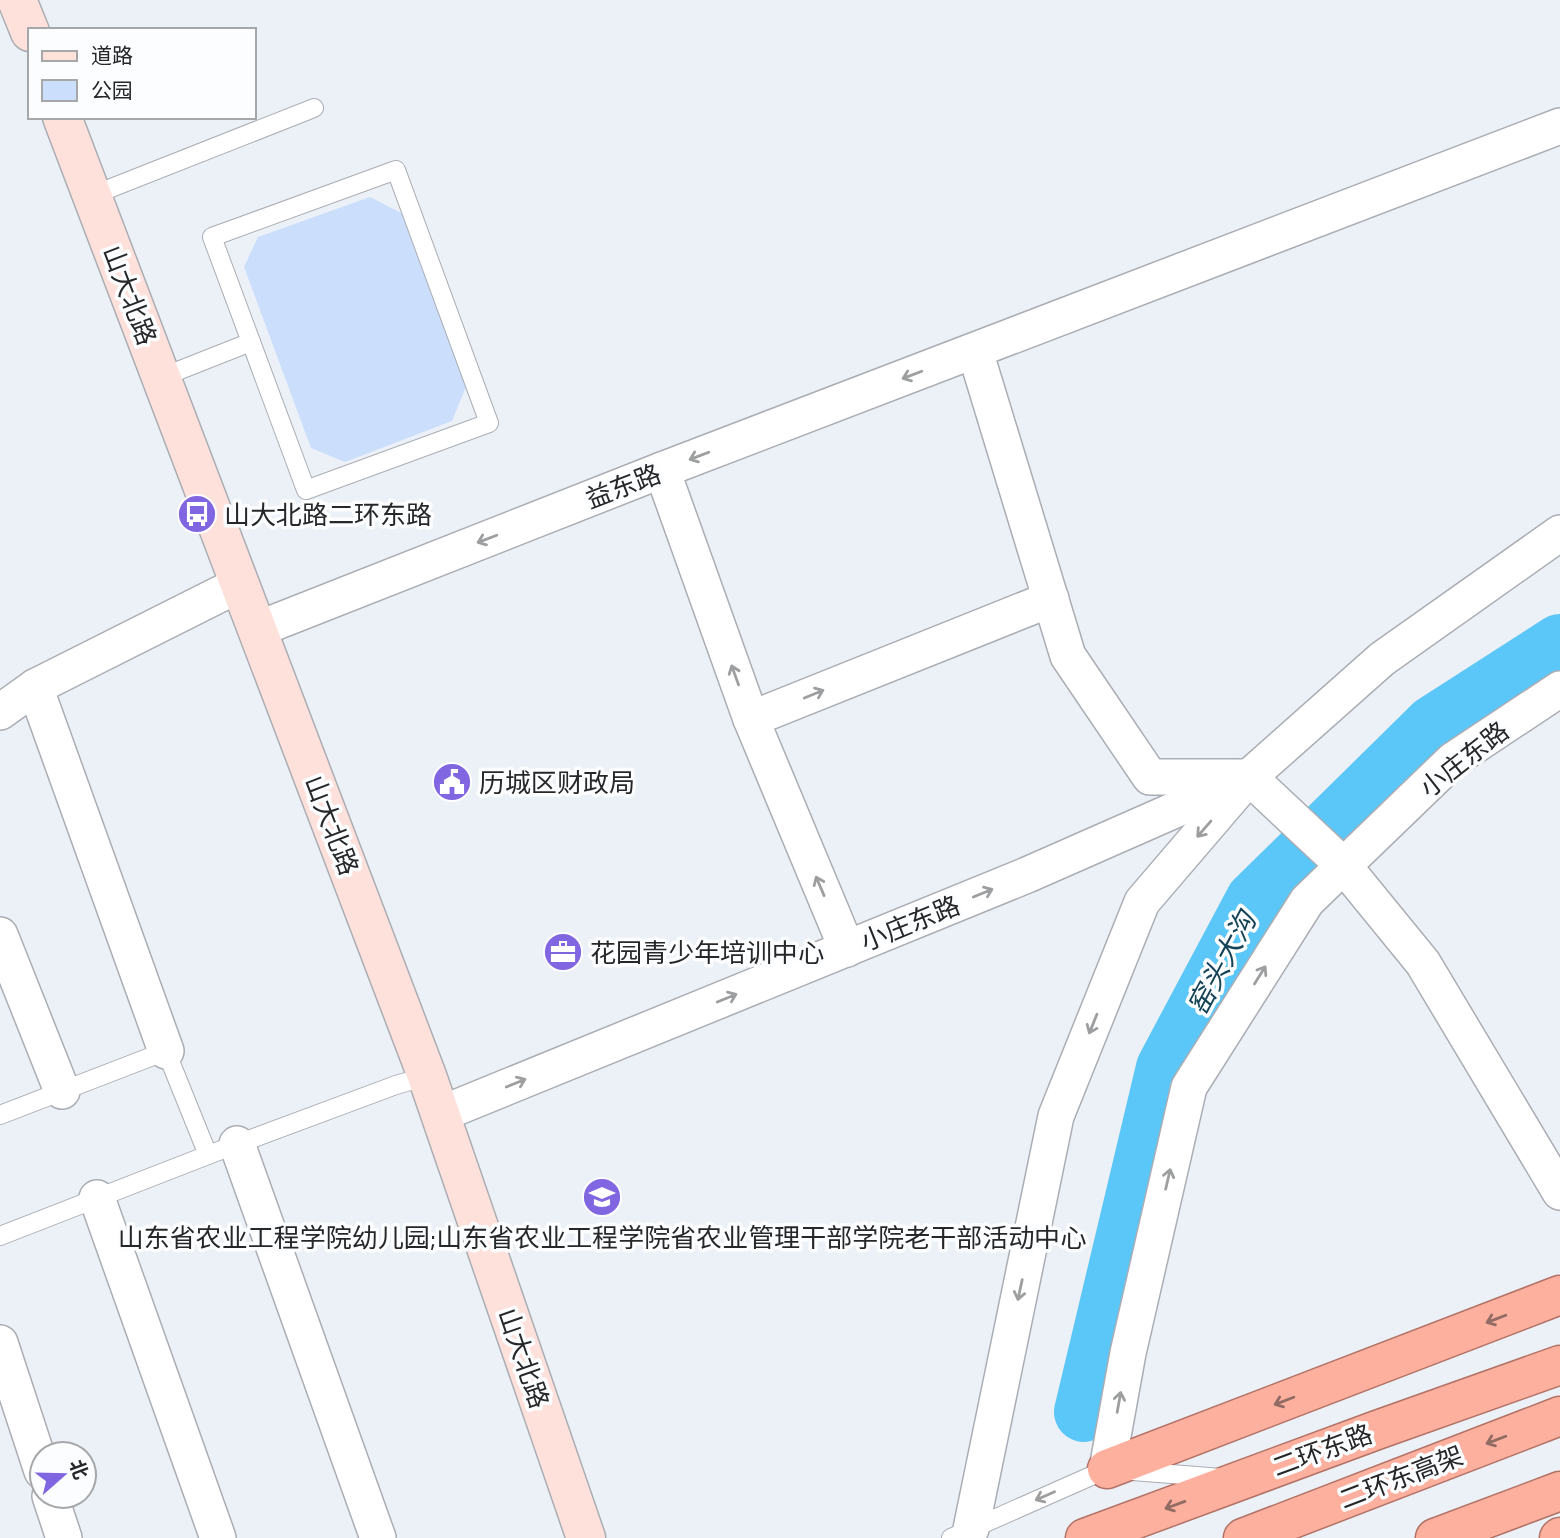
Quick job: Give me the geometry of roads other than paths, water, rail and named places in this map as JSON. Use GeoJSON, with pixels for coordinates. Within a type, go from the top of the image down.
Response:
{"type":"FeatureCollection","features":[{"type":"Feature","properties":{"kind":"highway"},"geometry":{"type":"LineString","coordinates":[[1107,1469],[1560,1295]]}},
{"type":"Feature","properties":{"kind":"highway"},"geometry":{"type":"LineString","coordinates":[[1377,1430],[1560,1343]]}},
{"type":"Feature","properties":{"kind":"highway","name":"二环东路"},"geometry":{"type":"LineString","coordinates":[[1085,1538],[1560,1365]]}},
{"type":"Feature","properties":{"kind":"highway","name":"二环东高架"},"geometry":{"type":"LineString","coordinates":[[1243,1538],[1560,1416]]}},
{"type":"Feature","properties":{"kind":"highway"},"geometry":{"type":"LineString","coordinates":[[1434,1538],[1560,1491]]}},
{"type":"Feature","properties":{"kind":"highway"},"geometry":{"type":"LineString","coordinates":[[1514,1538],[1560,1517]]}},
{"type":"Feature","properties":{"kind":"main road"},"geometry":{"type":"LineString","coordinates":[[17,0],[28,28]]}},
{"type":"Feature","properties":{"kind":"main road"},"geometry":{"type":"LineString","coordinates":[[34,0],[44,28]]}},
{"type":"Feature","properties":{"kind":"main road","name":"山大北路"},"geometry":{"type":"LineString","coordinates":[[63,119],[428,1076],[586,1538]]}},
{"type":"Feature","properties":{"kind":"main road","name":"山大北路"},"geometry":{"type":"LineString","coordinates":[[80,119],[428,1033],[599,1538]]}},
{"type":"Feature","properties":{"kind":"street","name":"益东路"},"geometry":{"type":"LineString","coordinates":[[271,624],[662,470],[1560,126]]}},
{"type":"Feature","properties":{"kind":"street"},"geometry":{"type":"LineString","coordinates":[[975,351],[1068,656],[1150,777],[1249,777],[1343,865],[1423,963],[1560,1192]]}},
{"type":"Feature","properties":{"kind":"street"},"geometry":{"type":"LineString","coordinates":[[662,470],[751,719],[846,949]]}},
{"type":"Feature","properties":{"kind":"street"},"geometry":{"type":"LineString","coordinates":[[961,1534],[1056,1116],[1142,902],[1249,777],[1382,659],[1560,533]]}},
{"type":"Feature","properties":{"kind":"street"},"geometry":{"type":"LineString","coordinates":[[0,712],[36,687],[240,584]]}},
{"type":"Feature","properties":{"kind":"street"},"geometry":{"type":"LineString","coordinates":[[751,719],[1051,599]]}},
{"type":"Feature","properties":{"kind":"street"},"geometry":{"type":"LineString","coordinates":[[36,687],[166,1051]]}},
{"type":"Feature","properties":{"kind":"street","name":"小庄东路"},"geometry":{"type":"LineString","coordinates":[[1107,1469],[1128,1353],[1189,1087],[1307,901],[1453,760],[1560,689]]}},
{"type":"Feature","properties":{"kind":"street","name":"小庄东路"},"geometry":{"type":"LineString","coordinates":[[453,1109],[1027,874],[1249,777]]}},
{"type":"Feature","properties":{"kind":"street"},"geometry":{"type":"LineString","coordinates":[[0,934],[62,1091]]}},
{"type":"Feature","properties":{"kind":"street"},"geometry":{"type":"LineString","coordinates":[[223,1149],[378,1538]]}},
{"type":"Feature","properties":{"kind":"street"},"geometry":{"type":"LineString","coordinates":[[97,1198],[218,1538]]}},
{"type":"Feature","properties":{"kind":"street"},"geometry":{"type":"LineString","coordinates":[[0,1343],[32,1440]]}},
{"type":"Feature","properties":{"kind":"street"},"geometry":{"type":"LineString","coordinates":[[55,1510],[64,1538]]}},
{"type":"Feature","properties":{"kind":"lane"},"geometry":{"type":"LineString","coordinates":[[106,190],[314,108]]}},
{"type":"Feature","properties":{"kind":"lane"},"geometry":{"type":"LineString","coordinates":[[396,170],[489,423],[306,490],[251,342],[212,237],[396,170]]}},
{"type":"Feature","properties":{"kind":"lane"},"geometry":{"type":"LineString","coordinates":[[175,372],[251,342]]}},
{"type":"Feature","properties":{"kind":"lane"},"geometry":{"type":"LineString","coordinates":[[0,1115],[166,1051],[223,1149]]}},
{"type":"Feature","properties":{"kind":"lane"},"geometry":{"type":"LineString","coordinates":[[0,1236],[223,1149],[396,1085],[428,1076]]}},
{"type":"Feature","properties":{"kind":"lane"},"geometry":{"type":"LineString","coordinates":[[961,1534],[1107,1469],[1242,1479]]}},
{"type":"Feature","properties":{"kind":"waterway","name":"窑头大沟"},"geometry":{"type":"LineString","coordinates":[[1084,1412],[1166,1068],[1255,901],[1434,725],[1560,644]]}},
{"type":"Feature","properties":{"kind":"place","name":"山大北路二环东路"},"geometry":{"type":"Point","coordinates":[197,514]}},
{"type":"Feature","properties":{"kind":"place","name":"历城区财政局"},"geometry":{"type":"Point","coordinates":[452,782]}},
{"type":"Feature","properties":{"kind":"place","name":"花园青少年培训中心"},"geometry":{"type":"Point","coordinates":[563,952]}},
{"type":"Feature","properties":{"kind":"place","name":"山东省农业工程学院幼儿园;山东省农业工程学院省农业管理干部学院老干部活动中心"},"geometry":{"type":"Point","coordinates":[602,1197]}}]}
